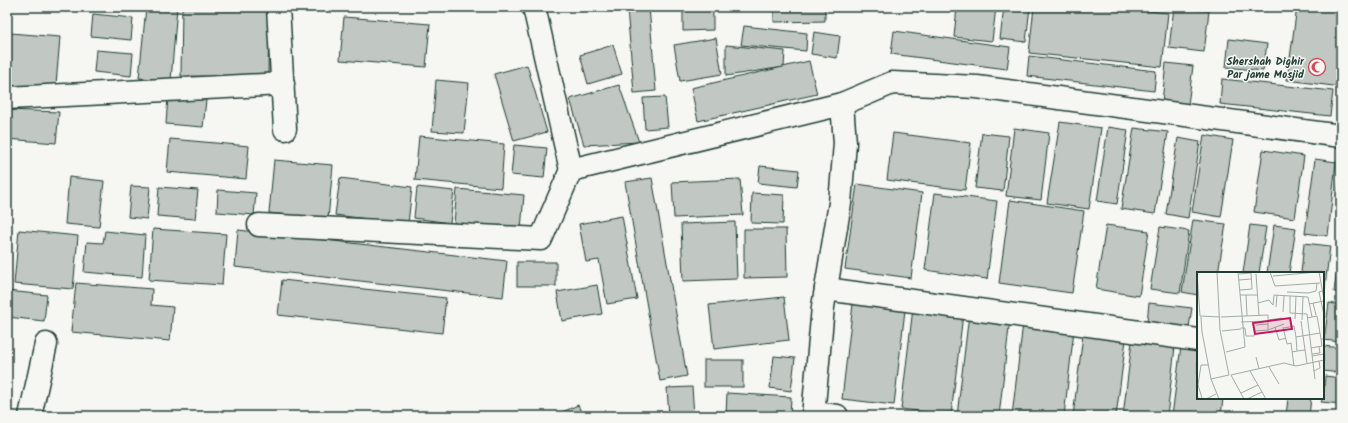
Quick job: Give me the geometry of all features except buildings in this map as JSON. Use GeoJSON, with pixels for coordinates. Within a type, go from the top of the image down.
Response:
{"type":"FeatureCollection","features":[{"type":"Feature","properties":{"kind":"street"},"geometry":{"type":"LineString","coordinates":[[278,7],[285,129]]}},
{"type":"Feature","properties":{"kind":"street"},"geometry":{"type":"LineString","coordinates":[[259,225],[541,239],[571,170],[534,7]]}},
{"type":"Feature","properties":{"kind":"street"},"geometry":{"type":"LineString","coordinates":[[571,170],[842,104],[892,83],[977,87],[1341,136]]}},
{"type":"Feature","properties":{"kind":"street"},"geometry":{"type":"LineString","coordinates":[[7,98],[282,84]]}},
{"type":"Feature","properties":{"kind":"street"},"geometry":{"type":"LineString","coordinates":[[837,416],[813,415],[826,288],[840,204],[845,143],[842,104]]}},
{"type":"Feature","properties":{"kind":"street"},"geometry":{"type":"LineString","coordinates":[[826,288],[1197,340]]}},
{"type":"Feature","properties":{"kind":"street"},"geometry":{"type":"LineString","coordinates":[[30,416],[46,344]]}},
{"type":"Feature","properties":{"kind":"place","name":"Shershah Dighir Par jame Mosjid"},"geometry":{"type":"Point","coordinates":[1317,67]}}]}
